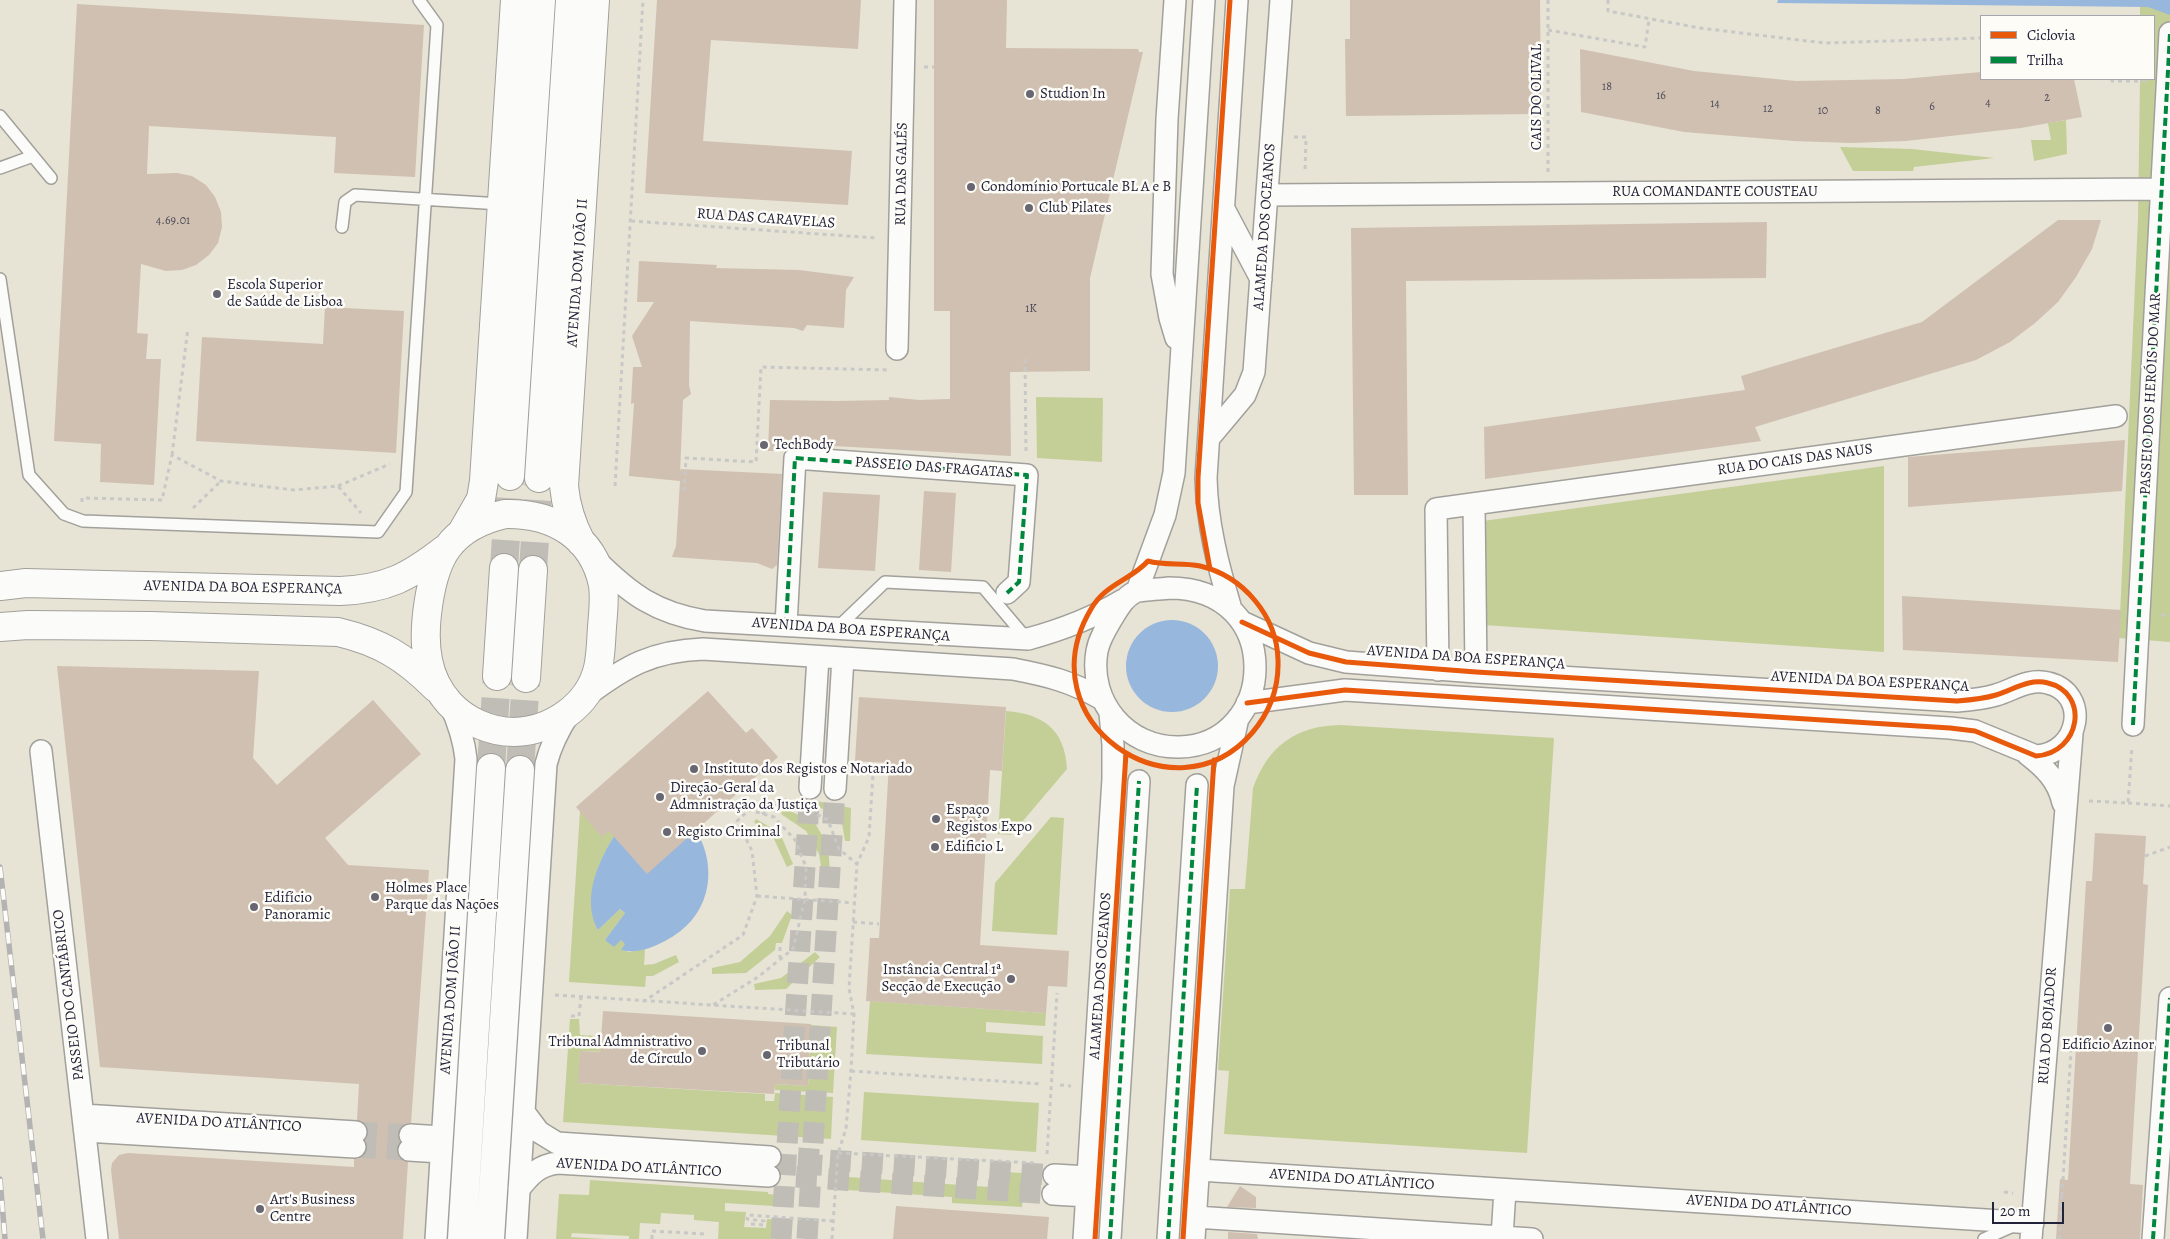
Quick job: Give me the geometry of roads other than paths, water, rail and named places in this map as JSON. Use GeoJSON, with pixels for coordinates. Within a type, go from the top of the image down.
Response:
{"type":"FeatureCollection","features":[{"type":"Feature","properties":{"kind":"main road"},"geometry":{"type":"LineString","coordinates":[[444,697],[428,659],[428,617],[433,576],[439,560],[481,499],[484,481],[515,0]]}},
{"type":"Feature","properties":{"kind":"main road"},"geometry":{"type":"LineString","coordinates":[[510,476],[541,0]]}},
{"type":"Feature","properties":{"kind":"main road","name":"AVENIDA DOM JOÃO II"},"geometry":{"type":"LineString","coordinates":[[539,478],[570,0]]}},
{"type":"Feature","properties":{"kind":"main road","name":"AVENIDA DOM JOÃO II"},"geometry":{"type":"LineString","coordinates":[[576,705],[591,685],[598,670],[602,628],[603,586],[586,549],[572,525],[566,505],[564,486],[595,0]]}},
{"type":"Feature","properties":{"kind":"main road"},"geometry":{"type":"LineString","coordinates":[[454,540],[489,518],[506,514],[522,514],[539,516],[554,522],[569,531],[586,549]]}},
{"type":"Feature","properties":{"kind":"main road","name":"AVENIDA DA BOA ESPERANÇA"},"geometry":{"type":"LineString","coordinates":[[13,585],[362,590],[396,581],[422,566],[454,540]]}},
{"type":"Feature","properties":{"kind":"main road"},"geometry":{"type":"LineString","coordinates":[[497,676],[504,568]]}},
{"type":"Feature","properties":{"kind":"main road"},"geometry":{"type":"LineString","coordinates":[[526,678],[533,570]]}},
{"type":"Feature","properties":{"kind":"main road"},"geometry":{"type":"LineString","coordinates":[[0,627],[28,625],[151,626],[338,632],[360,637],[392,651],[417,669],[462,715],[476,724],[492,729],[508,732],[525,732],[541,728],[556,721],[576,705]]}},
{"type":"Feature","properties":{"kind":"main road","name":"AVENIDA DOM JOÃO II"},"geometry":{"type":"LineString","coordinates":[[462,1239],[491,768]]}},
{"type":"Feature","properties":{"kind":"main road"},"geometry":{"type":"LineString","coordinates":[[490,1239],[520,770]]}},
{"type":"Feature","properties":{"kind":"street","name":"RUA DAS GALÉS"},"geometry":{"type":"LineString","coordinates":[[897,349],[905,0]]}},
{"type":"Feature","properties":{"kind":"street"},"geometry":{"type":"LineString","coordinates":[[1175,0],[1167,119],[1162,274],[1170,318],[1181,355]]}},
{"type":"Feature","properties":{"kind":"street"},"geometry":{"type":"LineString","coordinates":[[1204,0],[1174,473],[1165,515],[1130,596],[1103,634],[1098,650],[1096,667],[1097,683],[1106,706],[1120,725],[1148,742],[1180,747],[1211,739],[1226,730],[1243,710],[1345,690],[1950,728],[1975,731],[1994,737],[2027,754],[2047,770],[2057,784],[2064,813]]}},
{"type":"Feature","properties":{"kind":"street"},"geometry":{"type":"LineString","coordinates":[[1236,616],[1220,573],[1206,502],[1237,0]]}},
{"type":"Feature","properties":{"kind":"street","name":"ALAMEDA DOS OCEANOS"},"geometry":{"type":"LineString","coordinates":[[1209,438],[1245,395],[1251,384],[1254,372],[1280,0]]}},
{"type":"Feature","properties":{"kind":"street","name":"PASSEIO DOS HERÓIS DO MAR"},"geometry":{"type":"LineString","coordinates":[[2133,725],[2170,34]]}},
{"type":"Feature","properties":{"kind":"street","name":"RUA COMANDANTE COUSTEAU"},"geometry":{"type":"LineString","coordinates":[[1267,195],[2162,189]]}},
{"type":"Feature","properties":{"kind":"street"},"geometry":{"type":"LineString","coordinates":[[1224,208],[1261,279]]}},
{"type":"Feature","properties":{"kind":"street","name":"RUA DO CAIS DAS NAUS"},"geometry":{"type":"LineString","coordinates":[[1438,670],[1436,509],[2116,416]]}},
{"type":"Feature","properties":{"kind":"street","name":"PASSEIO DAS FRAGATAS"},"geometry":{"type":"LineString","coordinates":[[786,625],[795,458],[1027,475],[1019,582],[1007,593]]}},
{"type":"Feature","properties":{"kind":"street"},"geometry":{"type":"LineString","coordinates":[[1474,504],[1476,672]]}},
{"type":"Feature","properties":{"kind":"street","name":"AVENIDA DA BOA ESPERANÇA"},"geometry":{"type":"LineString","coordinates":[[586,549],[614,578],[660,609],[682,617],[705,620],[1028,639],[1055,632],[1085,620],[1130,596]]}},
{"type":"Feature","properties":{"kind":"street"},"geometry":{"type":"LineString","coordinates":[[1130,596],[1186,588],[1218,599],[1236,616],[1250,637],[1255,654],[1256,670],[1253,687],[1243,710],[1223,786],[1194,1239]]}},
{"type":"Feature","properties":{"kind":"street","name":"AVENIDA DA BOA ESPERANÇA"},"geometry":{"type":"LineString","coordinates":[[1236,616],[1309,653],[1346,662],[1438,670],[1957,701],[1984,698],[2036,681],[2057,686],[2072,703],[2074,722],[2064,813]]}},
{"type":"Feature","properties":{"kind":"street","name":"AVENIDA DA BOA ESPERANÇA"},"geometry":{"type":"LineString","coordinates":[[576,705],[609,679],[637,663],[657,655],[679,650],[703,650],[1013,669],[1047,675],[1075,684],[1106,706]]}},
{"type":"Feature","properties":{"kind":"street"},"geometry":{"type":"LineString","coordinates":[[810,788],[818,657]]}},
{"type":"Feature","properties":{"kind":"street"},"geometry":{"type":"LineString","coordinates":[[835,789],[843,658]]}},
{"type":"Feature","properties":{"kind":"street","name":"AVENIDA DOM JOÃO II"},"geometry":{"type":"LineString","coordinates":[[436,1239],[466,759],[465,744],[444,697]]}},
{"type":"Feature","properties":{"kind":"street"},"geometry":{"type":"LineString","coordinates":[[516,1239],[546,764],[556,736],[576,705]]}},
{"type":"Feature","properties":{"kind":"street","name":"ALAMEDA DOS OCEANOS"},"geometry":{"type":"LineString","coordinates":[[1084,1239],[1113,780],[1113,745],[1106,706]]}},
{"type":"Feature","properties":{"kind":"street"},"geometry":{"type":"LineString","coordinates":[[2027,754],[2036,756],[2046,755],[2056,751],[2067,742],[2072,734]]}},
{"type":"Feature","properties":{"kind":"street","name":"PASSEIO DO CANTÁBRICO"},"geometry":{"type":"LineString","coordinates":[[41,750],[97,1239]]}},
{"type":"Feature","properties":{"kind":"street","name":"ALAMEDA DOS OCEANOS"},"geometry":{"type":"LineString","coordinates":[[1110,1239],[1139,781]]}},
{"type":"Feature","properties":{"kind":"street"},"geometry":{"type":"LineString","coordinates":[[1168,1239],[1197,785]]}},
{"type":"Feature","properties":{"kind":"street","name":"RUA DO BOJADOR"},"geometry":{"type":"LineString","coordinates":[[2029,1228],[2064,813]]}},
{"type":"Feature","properties":{"kind":"street"},"geometry":{"type":"LineString","coordinates":[[2153,1239],[2170,998]]}},
{"type":"Feature","properties":{"kind":"street","name":"AVENIDA DO ATLÂNTICO"},"geometry":{"type":"LineString","coordinates":[[519,1189],[537,1169],[548,1164],[558,1163],[769,1166],[558,1143],[538,1132],[524,1112]]}},
{"type":"Feature","properties":{"kind":"street","name":"AVENIDA DO ATLÂNTICO"},"geometry":{"type":"LineString","coordinates":[[84,1123],[355,1139]]}},
{"type":"Feature","properties":{"kind":"street"},"geometry":{"type":"LineString","coordinates":[[410,1142],[442,1145]]}},
{"type":"Feature","properties":{"kind":"street","name":"AVENIDA DO ATLÂNTICO"},"geometry":{"type":"LineString","coordinates":[[1199,1170],[2029,1228]]}},
{"type":"Feature","properties":{"kind":"street"},"geometry":{"type":"LineString","coordinates":[[1051,1177],[1087,1186]]}},
{"type":"Feature","properties":{"kind":"street"},"geometry":{"type":"LineString","coordinates":[[1502,1237],[1505,1190]]}},
{"type":"Feature","properties":{"kind":"street"},"geometry":{"type":"LineString","coordinates":[[1196,1217],[1532,1239]]}},
{"type":"Feature","properties":{"kind":"lane"},"geometry":{"type":"LineString","coordinates":[[0,279],[29,475],[64,514],[83,521],[378,532],[406,492],[437,25],[419,0]]}},
{"type":"Feature","properties":{"kind":"lane"},"geometry":{"type":"LineString","coordinates":[[0,116],[50,178]]}},
{"type":"Feature","properties":{"kind":"lane"},"geometry":{"type":"LineString","coordinates":[[0,168],[33,156]]}},
{"type":"Feature","properties":{"kind":"lane"},"geometry":{"type":"LineString","coordinates":[[342,227],[345,202],[355,195],[501,204]]}},
{"type":"Feature","properties":{"kind":"lane"},"geometry":{"type":"LineString","coordinates":[[837,629],[886,582],[983,587],[1028,639]]}},
{"type":"Feature","properties":{"kind":"lane"},"geometry":{"type":"LineString","coordinates":[[1984,1239],[2029,1228]]}},
{"type":"Feature","properties":{"kind":"water"},"geometry":{"type":"Polygon","coordinates":[[[1778,0],[2170,0],[2170,15],[2148,7],[1777,3],[1778,0]]]}},
{"type":"Feature","properties":{"kind":"water"},"geometry":{"type":"Polygon","coordinates":[[[1172,620],[1190,623],[1205,633],[1215,648],[1218,666],[1215,684],[1205,699],[1190,709],[1172,712],[1154,709],[1139,699],[1129,684],[1126,666],[1129,648],[1139,633],[1154,623],[1172,620]]]}},
{"type":"Feature","properties":{"kind":"water"},"geometry":{"type":"Polygon","coordinates":[[[619,829],[696,830],[707,862],[706,893],[692,920],[680,932],[665,941],[638,951],[621,950],[625,944],[621,940],[614,947],[605,940],[625,913],[620,909],[598,930],[593,918],[591,905],[592,891],[599,864],[619,829]]]}},
{"type":"Feature","properties":{"kind":"tunnel"},"geometry":{"type":"LineString","coordinates":[[504,568],[510,476]]}},
{"type":"Feature","properties":{"kind":"tunnel"},"geometry":{"type":"LineString","coordinates":[[533,570],[539,478]]}},
{"type":"Feature","properties":{"kind":"tunnel"},"geometry":{"type":"LineString","coordinates":[[491,768],[497,676]]}},
{"type":"Feature","properties":{"kind":"tunnel"},"geometry":{"type":"LineString","coordinates":[[520,770],[526,678]]}},
{"type":"Feature","properties":{"kind":"tunnel"},"geometry":{"type":"LineString","coordinates":[[781,1239],[810,788]]}},
{"type":"Feature","properties":{"kind":"tunnel"},"geometry":{"type":"LineString","coordinates":[[807,1239],[835,789]]}},
{"type":"Feature","properties":{"kind":"tunnel"},"geometry":{"type":"LineString","coordinates":[[356,1132],[410,1135]]}},
{"type":"Feature","properties":{"kind":"tunnel"},"geometry":{"type":"LineString","coordinates":[[355,1147],[409,1150]]}},
{"type":"Feature","properties":{"kind":"tunnel"},"geometry":{"type":"LineString","coordinates":[[798,1158],[1054,1175]]}},
{"type":"Feature","properties":{"kind":"tunnel"},"geometry":{"type":"LineString","coordinates":[[796,1177],[1053,1194]]}},
{"type":"Feature","properties":{"kind":"railway"},"geometry":{"type":"LineString","coordinates":[[0,867],[43,1239]]}},
{"type":"Feature","properties":{"kind":"railway"},"geometry":{"type":"LineString","coordinates":[[0,1179],[5,1239]]}},
{"type":"Feature","properties":{"kind":"place","name":"Studion In"},"geometry":{"type":"Point","coordinates":[1030,94]}},
{"type":"Feature","properties":{"kind":"place","name":"Condomínio Portucale BL A e B"},"geometry":{"type":"Point","coordinates":[971,187]}},
{"type":"Feature","properties":{"kind":"place","name":"Club Pilates"},"geometry":{"type":"Point","coordinates":[1029,208]}},
{"type":"Feature","properties":{"kind":"place","name":"Escola Superior de Saúde de Lisboa"},"geometry":{"type":"Point","coordinates":[217,294]}},
{"type":"Feature","properties":{"kind":"place","name":"TechBody"},"geometry":{"type":"Point","coordinates":[764,445]}},
{"type":"Feature","properties":{"kind":"place","name":"Instituto dos Registos e Notariado"},"geometry":{"type":"Point","coordinates":[694,769]}},
{"type":"Feature","properties":{"kind":"place","name":"Direção-Geral da Admnistração da Justiça"},"geometry":{"type":"Point","coordinates":[660,797]}},
{"type":"Feature","properties":{"kind":"place","name":"Espaço Registos Expo"},"geometry":{"type":"Point","coordinates":[936,819]}},
{"type":"Feature","properties":{"kind":"place","name":"Registo Criminal"},"geometry":{"type":"Point","coordinates":[667,832]}},
{"type":"Feature","properties":{"kind":"place","name":"Edificio L"},"geometry":{"type":"Point","coordinates":[935,847]}},
{"type":"Feature","properties":{"kind":"place","name":"Holmes Place Parque das Nações"},"geometry":{"type":"Point","coordinates":[375,897]}},
{"type":"Feature","properties":{"kind":"place","name":"Edifício Panoramic"},"geometry":{"type":"Point","coordinates":[254,907]}},
{"type":"Feature","properties":{"kind":"place","name":"Instância Central 1ª Secção de Execução"},"geometry":{"type":"Point","coordinates":[1011,979]}},
{"type":"Feature","properties":{"kind":"place","name":"Edifício Azinor"},"geometry":{"type":"Point","coordinates":[2108,1028]}},
{"type":"Feature","properties":{"kind":"place","name":"Tribunal Admnistrativo de Círculo"},"geometry":{"type":"Point","coordinates":[702,1051]}},
{"type":"Feature","properties":{"kind":"place","name":"Tribunal Tributário"},"geometry":{"type":"Point","coordinates":[767,1055]}},
{"type":"Feature","properties":{"kind":"place","name":"Art's Business Centre"},"geometry":{"type":"Point","coordinates":[260,1209]}}]}
